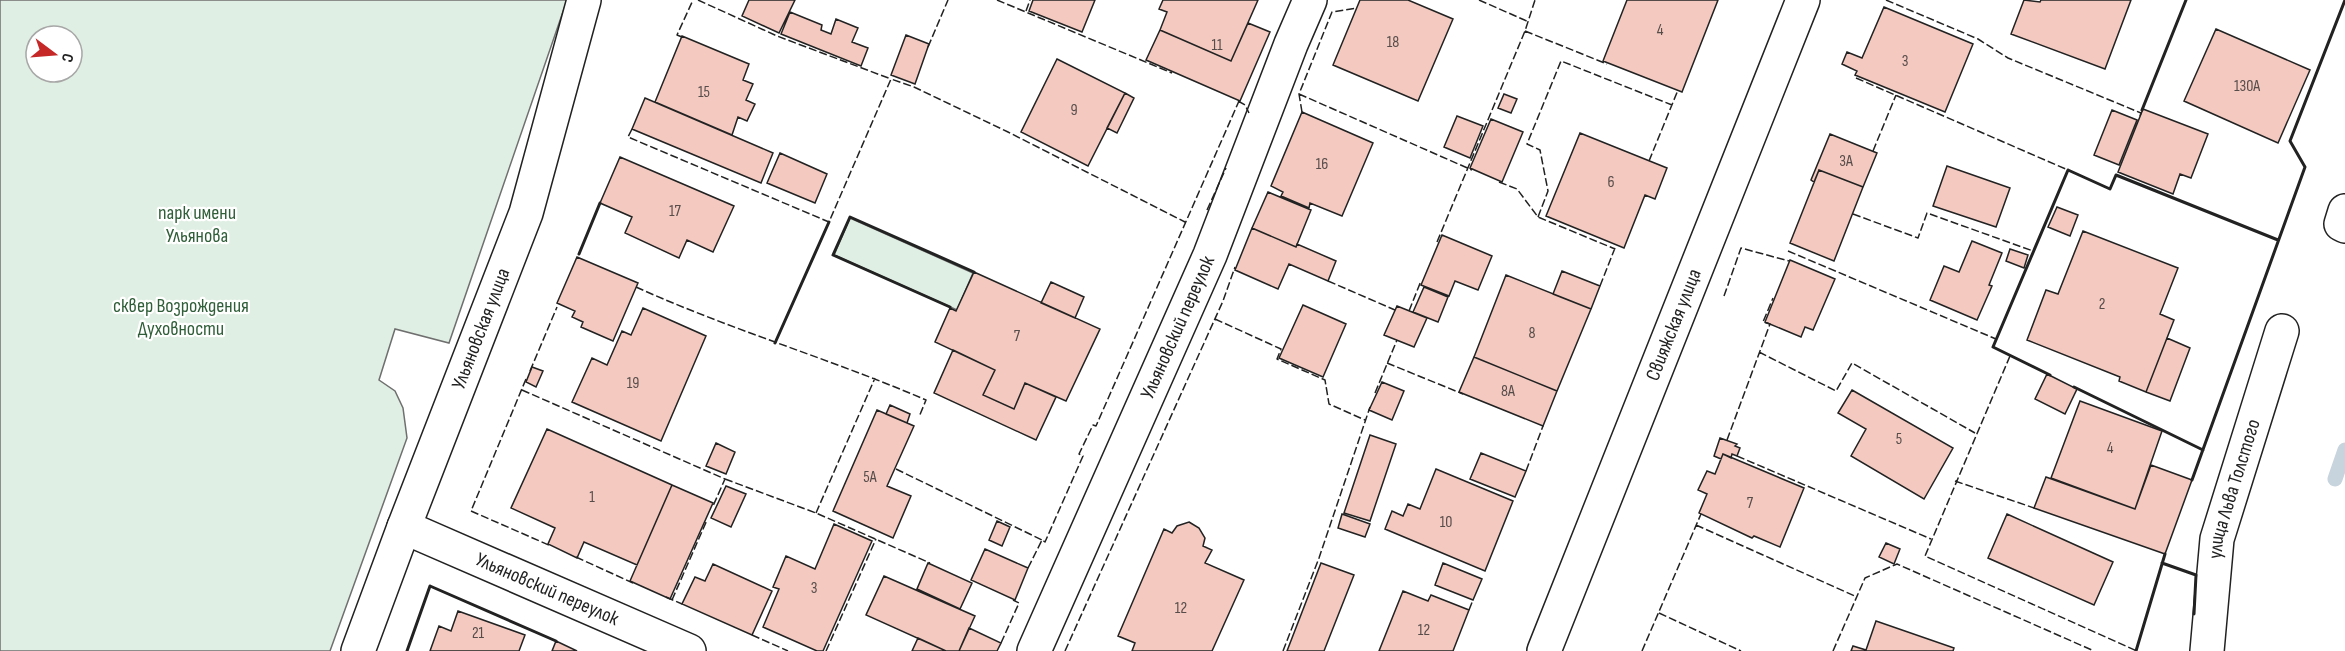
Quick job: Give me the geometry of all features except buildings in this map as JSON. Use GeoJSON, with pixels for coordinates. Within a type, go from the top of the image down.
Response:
{"type":"FeatureCollection","features":[{"type":"Feature","properties":{"kind":"street","name":"Ульяновская улица"},"geometry":{"type":"LineString","coordinates":[[358,651],[526,213],[584,0]]}},
{"type":"Feature","properties":{"kind":"street","name":"Ульяновский переулок"},"geometry":{"type":"LineString","coordinates":[[1034,651],[1210,255],[1310,0]]}},
{"type":"Feature","properties":{"kind":"street","name":"Свияжская улица"},"geometry":{"type":"LineString","coordinates":[[1544,651],[1803,0]]}},
{"type":"Feature","properties":{"kind":"street"},"geometry":{"type":"LineString","coordinates":[[2345,211],[2341,224],[2345,226]]}},
{"type":"Feature","properties":{"kind":"street","name":"улица Льва Толстого"},"geometry":{"type":"LineString","coordinates":[[2208,651],[2217,539],[2283,331]]}},
{"type":"Feature","properties":{"kind":"street","name":"Ульяновский переулок"},"geometry":{"type":"LineString","coordinates":[[404,527],[689,651]]}},
{"type":"Feature","properties":{"kind":"green space","name":"парк имени Ульянова"},"geometry":{"type":"Polygon","coordinates":[[[0,0],[567,0],[449,343],[395,329],[379,380],[395,391],[403,408],[407,438],[330,651],[0,651],[0,0]]]}},
{"type":"Feature","properties":{"kind":"green space"},"geometry":{"type":"Polygon","coordinates":[[[850,218],[973,273],[957,310],[834,255],[850,218]]]}},
{"type":"Feature","properties":{"kind":"waterway"},"geometry":{"type":"LineString","coordinates":[[2335,479],[2345,450]]}},
{"type":"Feature","properties":{"kind":"fence"},"geometry":{"type":"LineString","coordinates":[[682,37],[677,35],[693,0]]}},
{"type":"Feature","properties":{"kind":"fence"},"geometry":{"type":"LineString","coordinates":[[698,0],[777,36],[891,79]]}},
{"type":"Feature","properties":{"kind":"fence"},"geometry":{"type":"LineString","coordinates":[[928,47],[948,0]]}},
{"type":"Feature","properties":{"kind":"fence"},"geometry":{"type":"LineString","coordinates":[[997,0],[1172,73]]}},
{"type":"Feature","properties":{"kind":"fence"},"geometry":{"type":"LineString","coordinates":[[1026,11],[1030,0]]}},
{"type":"Feature","properties":{"kind":"fence"},"geometry":{"type":"LineString","coordinates":[[1479,0],[1529,22]]}},
{"type":"Feature","properties":{"kind":"fence"},"geometry":{"type":"LineString","coordinates":[[1437,242],[1525,31],[1535,0]]}},
{"type":"Feature","properties":{"kind":"fence"},"geometry":{"type":"LineString","coordinates":[[1886,0],[1978,39],[2008,58],[2141,113],[2140,116]]}},
{"type":"Feature","properties":{"kind":"fence"},"geometry":{"type":"LineString","coordinates":[[1302,112],[1299,94],[1332,12],[1357,8]]}},
{"type":"Feature","properties":{"kind":"fence"},"geometry":{"type":"LineString","coordinates":[[1525,31],[1607,64]]}},
{"type":"Feature","properties":{"kind":"fence"},"geometry":{"type":"LineString","coordinates":[[1538,217],[1548,191],[1540,150],[1527,144],[1561,61],[1672,105]]}},
{"type":"Feature","properties":{"kind":"fence"},"geometry":{"type":"LineString","coordinates":[[1856,78],[2068,170]]}},
{"type":"Feature","properties":{"kind":"fence"},"geometry":{"type":"LineString","coordinates":[[632,129],[628,137],[829,222],[891,79],[914,87],[1008,132],[1185,222]]}},
{"type":"Feature","properties":{"kind":"fence"},"geometry":{"type":"LineString","coordinates":[[1649,161],[1678,90]]}},
{"type":"Feature","properties":{"kind":"fence"},"geometry":{"type":"LineString","coordinates":[[1299,94],[1472,170]]}},
{"type":"Feature","properties":{"kind":"fence"},"geometry":{"type":"LineString","coordinates":[[1873,151],[1896,95]]}},
{"type":"Feature","properties":{"kind":"fence"},"geometry":{"type":"LineString","coordinates":[[1238,101],[1245,105],[1249,113]]}},
{"type":"Feature","properties":{"kind":"fence"},"geometry":{"type":"LineString","coordinates":[[1028,568],[1042,540],[1045,542],[1083,456],[1079,454],[1093,425],[1096,426],[1239,101]]}},
{"type":"Feature","properties":{"kind":"fence"},"geometry":{"type":"LineString","coordinates":[[1207,210],[1226,168]]}},
{"type":"Feature","properties":{"kind":"fence"},"geometry":{"type":"LineString","coordinates":[[1499,182],[1517,189],[1538,217],[1615,249]]}},
{"type":"Feature","properties":{"kind":"fence"},"geometry":{"type":"LineString","coordinates":[[1853,214],[1918,238],[1927,213],[2033,251]]}},
{"type":"Feature","properties":{"kind":"fence"},"geometry":{"type":"LineString","coordinates":[[1600,286],[1615,248]]}},
{"type":"Feature","properties":{"kind":"fence"},"geometry":{"type":"LineString","coordinates":[[1724,296],[1741,248],[1789,261]]}},
{"type":"Feature","properties":{"kind":"fence"},"geometry":{"type":"LineString","coordinates":[[1788,251],[1996,339]]}},
{"type":"Feature","properties":{"kind":"fence"},"geometry":{"type":"LineString","coordinates":[[1065,651],[1223,301],[1235,267]]}},
{"type":"Feature","properties":{"kind":"fence"},"geometry":{"type":"LineString","coordinates":[[1328,281],[1395,310]]}},
{"type":"Feature","properties":{"kind":"fence"},"geometry":{"type":"LineString","coordinates":[[1409,311],[1421,281]]}},
{"type":"Feature","properties":{"kind":"fence"},"geometry":{"type":"LineString","coordinates":[[636,287],[672,303],[926,400],[919,417]]}},
{"type":"Feature","properties":{"kind":"fence"},"geometry":{"type":"LineString","coordinates":[[1727,440],[1770,324],[1763,322],[1773,298]]}},
{"type":"Feature","properties":{"kind":"fence"},"geometry":{"type":"LineString","coordinates":[[530,371],[557,307]]}},
{"type":"Feature","properties":{"kind":"fence"},"geometry":{"type":"LineString","coordinates":[[1215,319],[1281,349],[1277,359],[1325,380],[1329,404],[1365,420]]}},
{"type":"Feature","properties":{"kind":"fence"},"geometry":{"type":"LineString","coordinates":[[1375,393],[1397,340]]}},
{"type":"Feature","properties":{"kind":"fence"},"geometry":{"type":"LineString","coordinates":[[1759,352],[1836,391],[1852,363],[1975,433]]}},
{"type":"Feature","properties":{"kind":"fence"},"geometry":{"type":"LineString","coordinates":[[2010,356],[1925,556],[2137,651]]}},
{"type":"Feature","properties":{"kind":"fence"},"geometry":{"type":"LineString","coordinates":[[1387,363],[1463,394]]}},
{"type":"Feature","properties":{"kind":"fence"},"geometry":{"type":"LineString","coordinates":[[816,513],[875,378]]}},
{"type":"Feature","properties":{"kind":"fence"},"geometry":{"type":"LineString","coordinates":[[526,379],[471,511],[551,546]]}},
{"type":"Feature","properties":{"kind":"fence"},"geometry":{"type":"LineString","coordinates":[[522,390],[725,479],[713,506]]}},
{"type":"Feature","properties":{"kind":"fence"},"geometry":{"type":"LineString","coordinates":[[1283,651],[1319,558],[1370,407]]}},
{"type":"Feature","properties":{"kind":"fence"},"geometry":{"type":"LineString","coordinates":[[1526,471],[1543,426]]}},
{"type":"Feature","properties":{"kind":"fence"},"geometry":{"type":"LineString","coordinates":[[1737,456],[1931,539]]}},
{"type":"Feature","properties":{"kind":"fence"},"geometry":{"type":"LineString","coordinates":[[896,469],[1042,540]]}},
{"type":"Feature","properties":{"kind":"fence"},"geometry":{"type":"LineString","coordinates":[[725,479],[816,513],[930,563]]}},
{"type":"Feature","properties":{"kind":"fence"},"geometry":{"type":"LineString","coordinates":[[1955,481],[2037,509]]}},
{"type":"Feature","properties":{"kind":"fence"},"geometry":{"type":"LineString","coordinates":[[1642,651],[1701,514]]}},
{"type":"Feature","properties":{"kind":"fence"},"geometry":{"type":"LineString","coordinates":[[672,600],[707,520]]}},
{"type":"Feature","properties":{"kind":"fence"},"geometry":{"type":"LineString","coordinates":[[1696,525],[1857,597]]}},
{"type":"Feature","properties":{"kind":"fence"},"geometry":{"type":"LineString","coordinates":[[826,651],[876,539]]}},
{"type":"Feature","properties":{"kind":"fence"},"geometry":{"type":"LineString","coordinates":[[576,557],[633,583]]}},
{"type":"Feature","properties":{"kind":"fence"},"geometry":{"type":"LineString","coordinates":[[1833,651],[1865,578],[1897,564],[2094,651]]}},
{"type":"Feature","properties":{"kind":"fence"},"geometry":{"type":"LineString","coordinates":[[666,597],[682,604]]}},
{"type":"Feature","properties":{"kind":"fence"},"geometry":{"type":"LineString","coordinates":[[1001,643],[1019,603],[1013,600]]}},
{"type":"Feature","properties":{"kind":"fence"},"geometry":{"type":"LineString","coordinates":[[1469,610],[1473,600]]}},
{"type":"Feature","properties":{"kind":"fence"},"geometry":{"type":"LineString","coordinates":[[1659,613],[1741,651]]}},
{"type":"Feature","properties":{"kind":"fence"},"geometry":{"type":"LineString","coordinates":[[752,635],[788,651]]}},
{"type":"Feature","properties":{"kind":"wall"},"geometry":{"type":"LineString","coordinates":[[2142,110],[2186,0]]}},
{"type":"Feature","properties":{"kind":"wall"},"geometry":{"type":"LineString","coordinates":[[2192,480],[2305,167],[2290,141],[2345,0]]}},
{"type":"Feature","properties":{"kind":"wall"},"geometry":{"type":"LineString","coordinates":[[2050,375],[1993,347],[2068,170],[2110,189],[2116,175],[2278,240]]}},
{"type":"Feature","properties":{"kind":"wall"},"geometry":{"type":"LineString","coordinates":[[579,254],[600,203]]}},
{"type":"Feature","properties":{"kind":"wall"},"geometry":{"type":"LineString","coordinates":[[950,307],[833,255],[850,217],[974,272]]}},
{"type":"Feature","properties":{"kind":"wall"},"geometry":{"type":"LineString","coordinates":[[775,343],[829,222]]}},
{"type":"Feature","properties":{"kind":"wall"},"geometry":{"type":"LineString","coordinates":[[2074,387],[2203,450]]}},
{"type":"Feature","properties":{"kind":"wall"},"geometry":{"type":"LineString","coordinates":[[2136,651],[2165,554]]}},
{"type":"Feature","properties":{"kind":"wall"},"geometry":{"type":"LineString","coordinates":[[2162,563],[2196,575],[2194,614]]}},
{"type":"Feature","properties":{"kind":"wall"},"geometry":{"type":"LineString","coordinates":[[407,651],[430,586],[556,641]]}},
{"type":"Feature","properties":{"kind":"park label","name":"сквер Возрождения Духовности"},"geometry":{"type":"Point","coordinates":[181,318]}}]}
